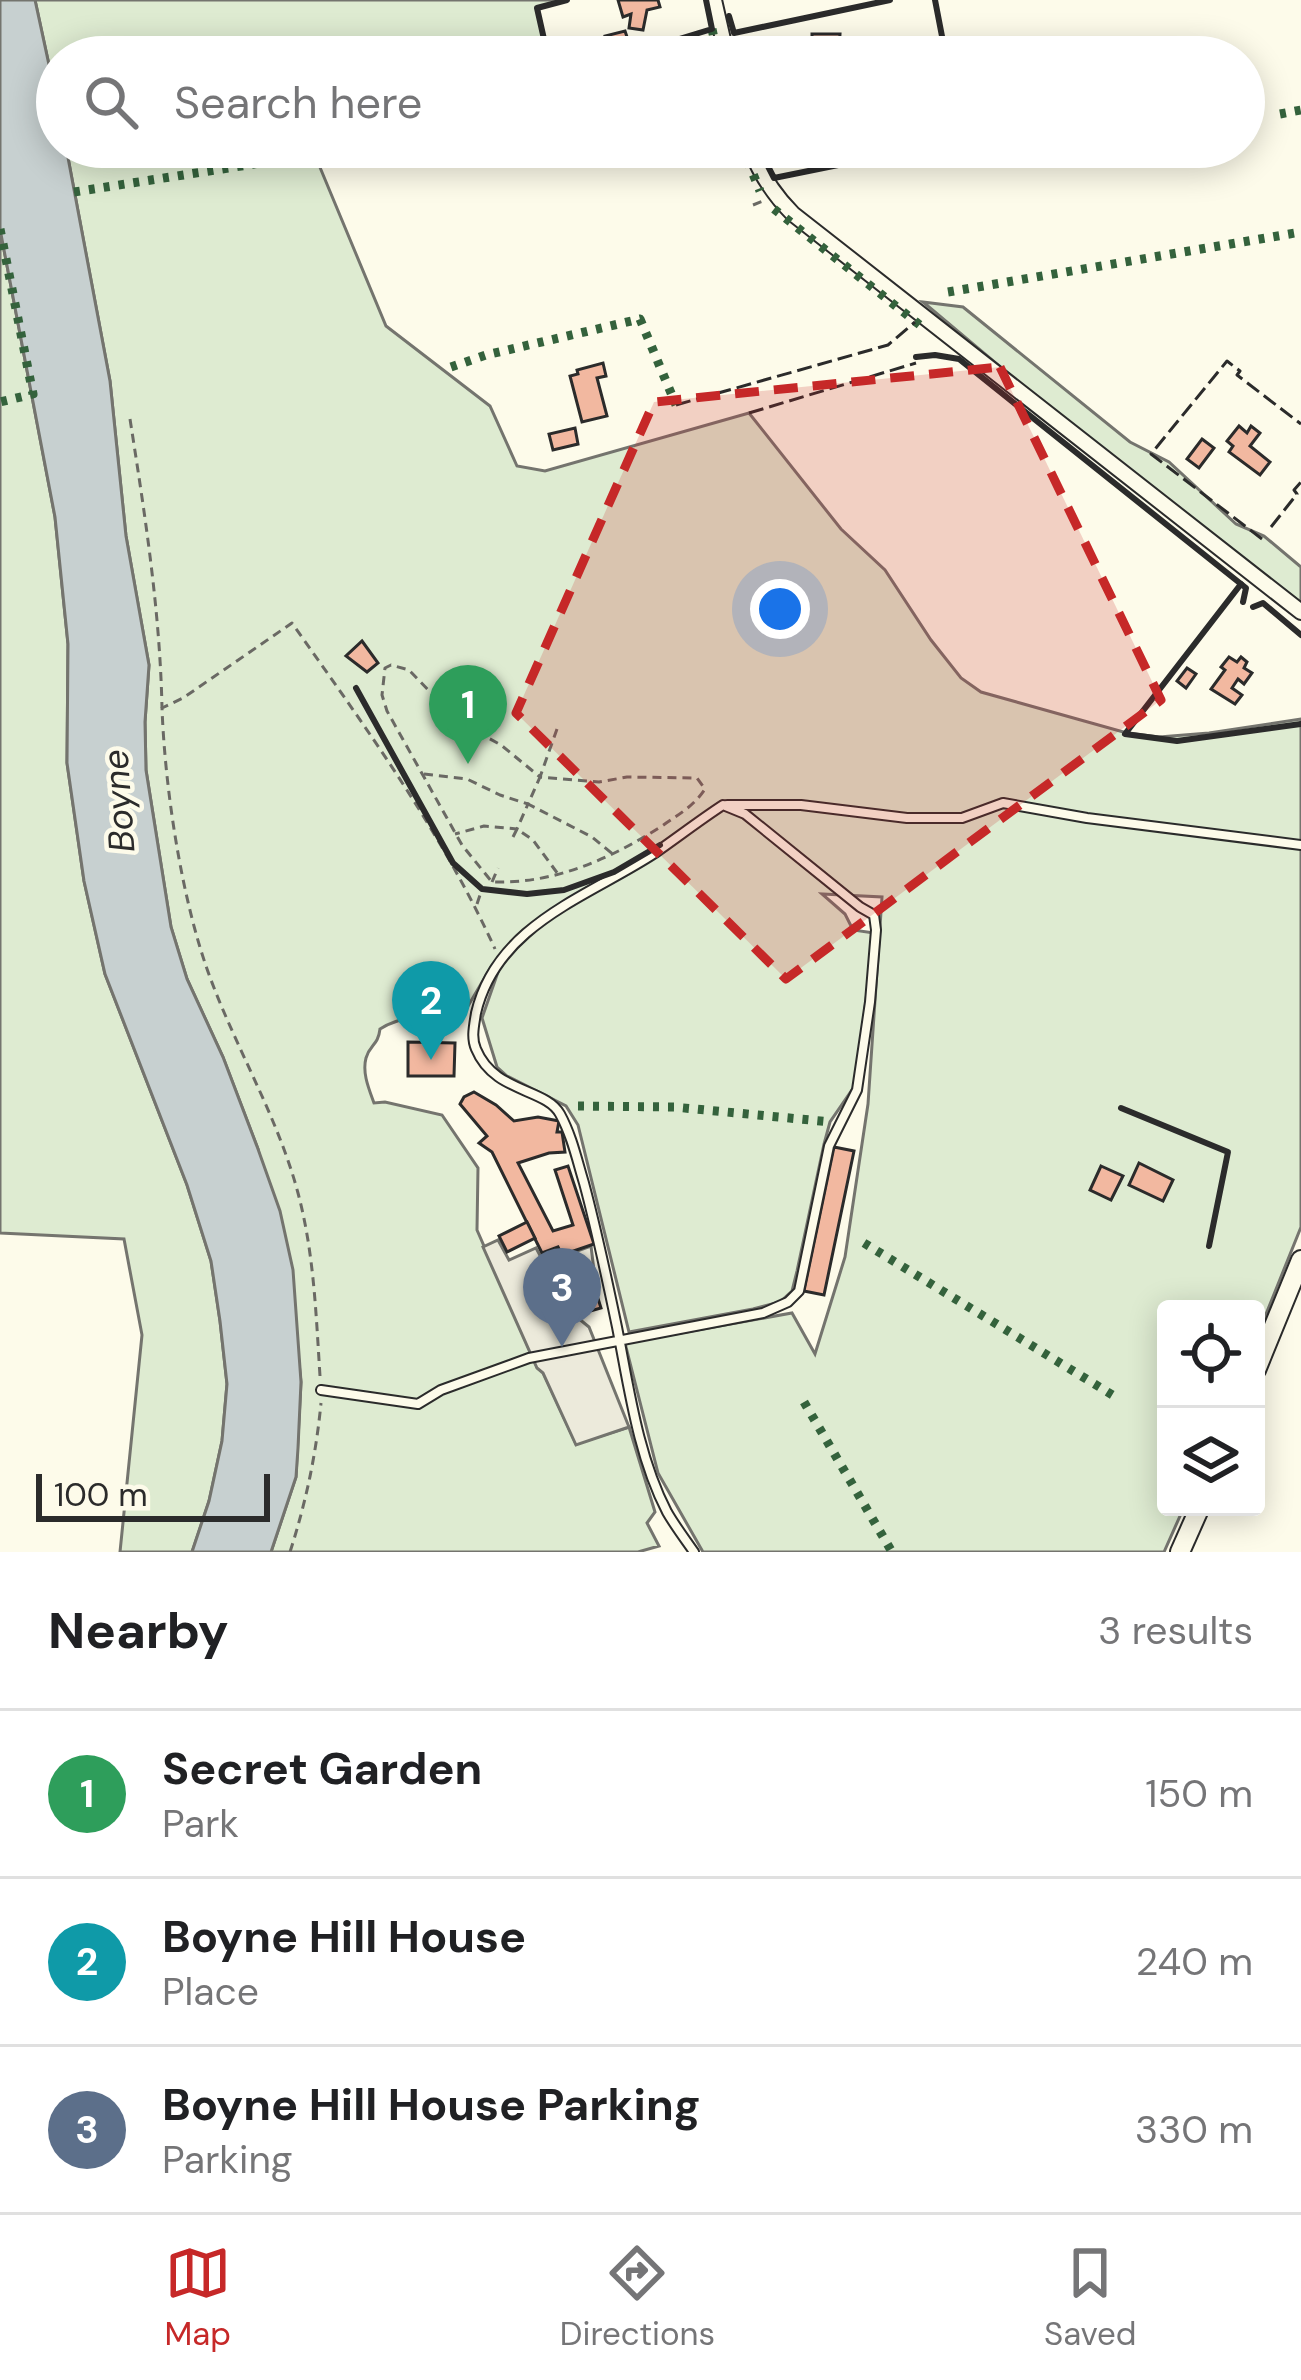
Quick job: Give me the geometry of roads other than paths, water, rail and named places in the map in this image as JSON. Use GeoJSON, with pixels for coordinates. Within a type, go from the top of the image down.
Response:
{"type":"FeatureCollection","features":[{"type":"Feature","properties":{"kind":"street"},"geometry":{"type":"LineString","coordinates":[[715,0],[723,36]]}},
{"type":"Feature","properties":{"kind":"street"},"geometry":{"type":"LineString","coordinates":[[759,168],[793,214],[1301,612]]}},
{"type":"Feature","properties":{"kind":"street"},"geometry":{"type":"LineString","coordinates":[[1265,1348],[1301,1260]]}},
{"type":"Feature","properties":{"kind":"street"},"geometry":{"type":"LineString","coordinates":[[1180,1552],[1196,1516]]}},
{"type":"Feature","properties":{"kind":"lane"},"geometry":{"type":"LineString","coordinates":[[694,1552],[667,1512],[650,1471],[571,1136],[557,1107],[485,1068],[473,1043],[480,998],[523,935],[548,914],[654,854],[723,806],[801,805],[907,818],[962,818],[1003,803],[1301,845]]}},
{"type":"Feature","properties":{"kind":"lane"},"geometry":{"type":"LineString","coordinates":[[321,1390],[418,1404],[441,1390],[529,1358],[763,1313],[788,1303],[799,1291],[829,1146],[856,1090],[870,1002],[874,914],[745,814],[723,806]]}},
{"type":"Feature","properties":{"kind":"water","name":"Boyne"},"geometry":{"type":"Polygon","coordinates":[[[0,0],[35,0],[43,36],[36,36],[36,168],[70,168],[110,381],[126,536],[149,665],[146,770],[171,927],[187,979],[258,1149],[280,1211],[293,1270],[301,1382],[296,1477],[271,1552],[192,1552],[222,1441],[227,1384],[220,1321],[211,1261],[187,1185],[105,974],[84,881],[67,763],[68,644],[55,517],[0,229],[0,0]]]}},
{"type":"Feature","properties":{"kind":"place","name":"Secret Garden"},"geometry":{"type":"Point","coordinates":[468,764]}},
{"type":"Feature","properties":{"kind":"place","name":"Boyne Hill House"},"geometry":{"type":"Point","coordinates":[431,1060]}},
{"type":"Feature","properties":{"kind":"place","name":"Boyne Hill House Parking"},"geometry":{"type":"Point","coordinates":[562,1347]}}]}
